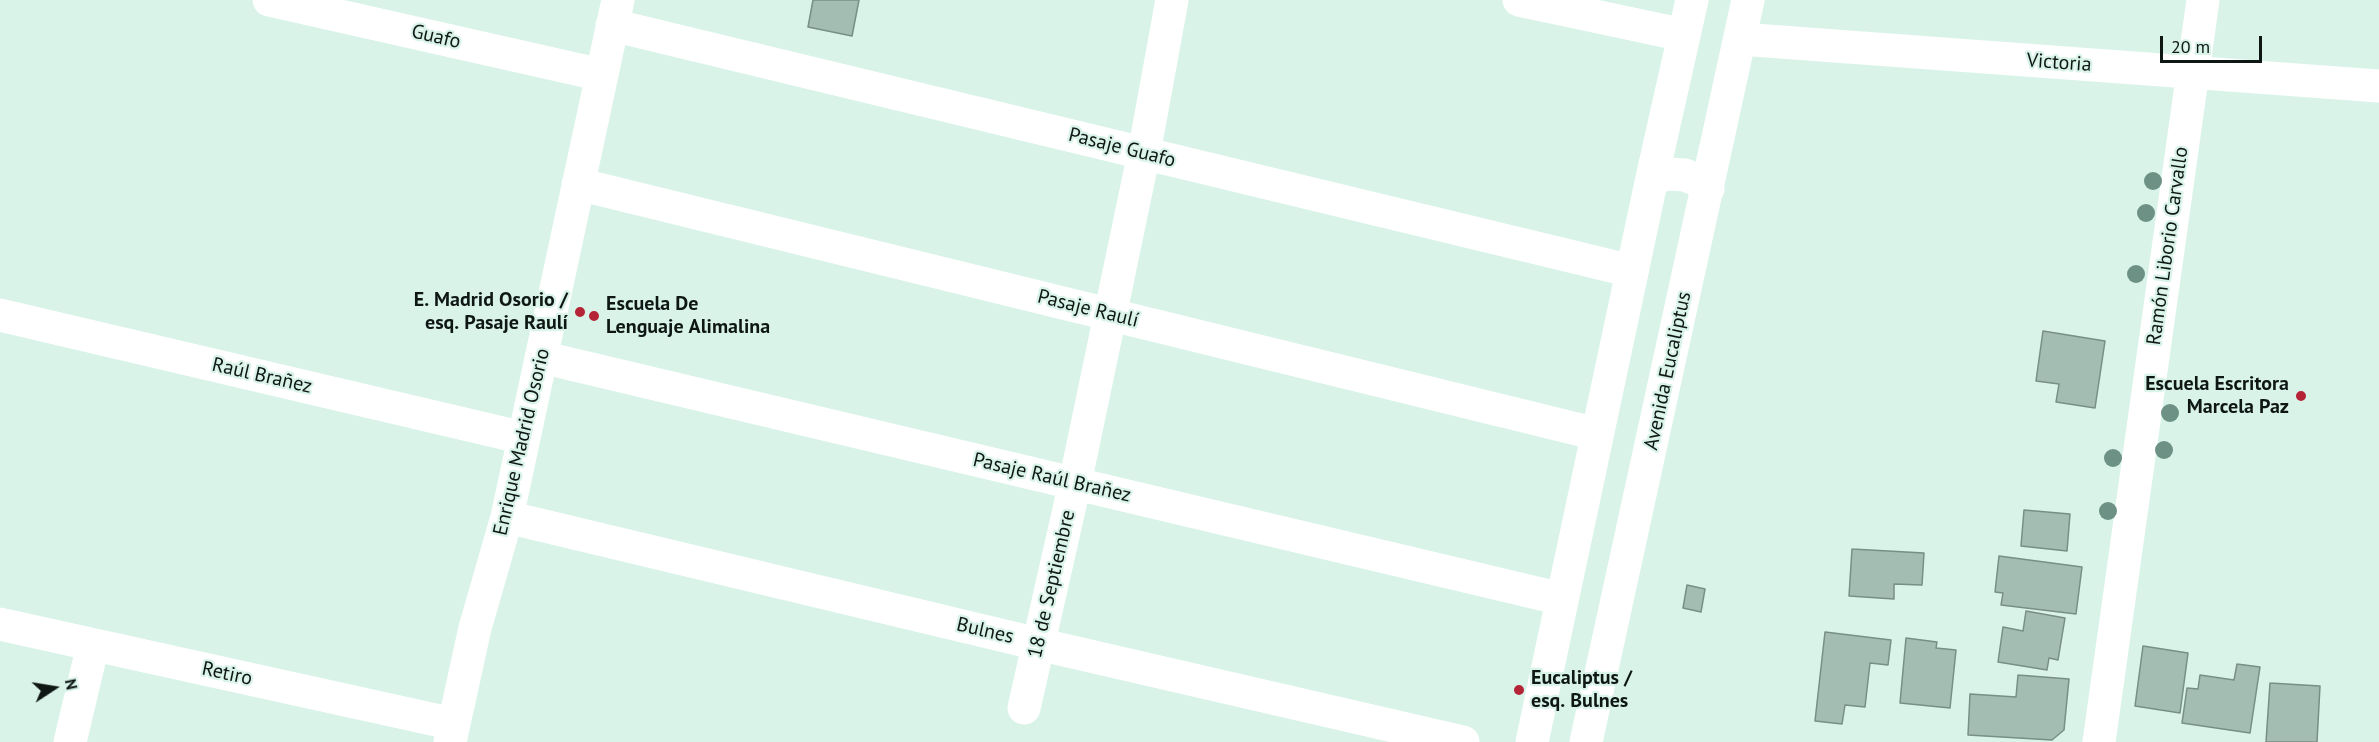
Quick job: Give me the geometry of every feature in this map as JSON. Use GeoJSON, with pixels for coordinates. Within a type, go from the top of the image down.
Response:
{"type":"FeatureCollection","features":[{"type":"Feature","properties":{"kind":"street","name":"Guafo"},"geometry":{"type":"LineString","coordinates":[[269,0],[602,75]]}},
{"type":"Feature","properties":{"kind":"street","name":"18 de Septiembre"},"geometry":{"type":"LineString","coordinates":[[1023,708],[1075,483],[1144,153],[1172,0]]}},
{"type":"Feature","properties":{"kind":"street"},"geometry":{"type":"LineString","coordinates":[[1519,0],[1684,35]]}},
{"type":"Feature","properties":{"kind":"street"},"geometry":{"type":"LineString","coordinates":[[1532,742],[1692,0]]}},
{"type":"Feature","properties":{"kind":"street","name":"Avenida Eucaliptus"},"geometry":{"type":"LineString","coordinates":[[1586,742],[1748,0]]}},
{"type":"Feature","properties":{"kind":"street","name":"Ramón Liborio Carvallo"},"geometry":{"type":"LineString","coordinates":[[2099,742],[2203,0]]}},
{"type":"Feature","properties":{"kind":"street","name":"Enrique Madrid Osorio"},"geometry":{"type":"LineString","coordinates":[[452,733],[475,628],[507,517],[615,12]]}},
{"type":"Feature","properties":{"kind":"street","name":"Pasaje Guafo"},"geometry":{"type":"LineString","coordinates":[[615,12],[1144,153],[1632,271]]}},
{"type":"Feature","properties":{"kind":"street","name":"Victoria"},"geometry":{"type":"LineString","coordinates":[[1740,39],[2379,86]]}},
{"type":"Feature","properties":{"kind":"street"},"geometry":{"type":"LineString","coordinates":[[1652,178],[1669,174],[1685,175],[1697,180],[1708,189]]}},
{"type":"Feature","properties":{"kind":"street","name":"Pasaje Raulí"},"geometry":{"type":"LineString","coordinates":[[578,184],[1597,434]]}},
{"type":"Feature","properties":{"kind":"street","name":"Raúl Brañez"},"geometry":{"type":"LineString","coordinates":[[0,315],[524,438]]}},
{"type":"Feature","properties":{"kind":"street","name":"Pasaje Raúl Brañez"},"geometry":{"type":"LineString","coordinates":[[541,357],[1562,598]]}},
{"type":"Feature","properties":{"kind":"street","name":"Bulnes"},"geometry":{"type":"LineString","coordinates":[[507,517],[1038,644],[1463,742]]}},
{"type":"Feature","properties":{"kind":"street","name":"Retiro"},"geometry":{"type":"LineString","coordinates":[[0,624],[452,733]]}},
{"type":"Feature","properties":{"kind":"street"},"geometry":{"type":"LineString","coordinates":[[70,742],[93,645]]}},
{"type":"Feature","properties":{"kind":"building"},"geometry":{"type":"Polygon","coordinates":[[[813,0],[859,0],[852,36],[808,27],[813,0]]]}},
{"type":"Feature","properties":{"kind":"building"},"geometry":{"type":"Polygon","coordinates":[[[2043,331],[2105,341],[2095,408],[2056,402],[2059,384],[2036,381],[2043,331]]]}},
{"type":"Feature","properties":{"kind":"building"},"geometry":{"type":"Polygon","coordinates":[[[2024,510],[2070,514],[2067,551],[2021,546],[2024,510]]]}},
{"type":"Feature","properties":{"kind":"building"},"geometry":{"type":"Polygon","coordinates":[[[1852,549],[1924,553],[1922,585],[1894,584],[1894,599],[1849,596],[1852,549]]]}},
{"type":"Feature","properties":{"kind":"building"},"geometry":{"type":"Polygon","coordinates":[[[1999,556],[2082,567],[2076,614],[2001,605],[2003,593],[1995,592],[1999,556]]]}},
{"type":"Feature","properties":{"kind":"building"},"geometry":{"type":"Polygon","coordinates":[[[1687,585],[1705,589],[1701,612],[1683,608],[1687,585]]]}},
{"type":"Feature","properties":{"kind":"building"},"geometry":{"type":"Polygon","coordinates":[[[2026,611],[2065,618],[2058,660],[2049,658],[2047,670],[1998,662],[2003,627],[2023,631],[2026,611]]]}},
{"type":"Feature","properties":{"kind":"building"},"geometry":{"type":"Polygon","coordinates":[[[1825,632],[1891,640],[1888,665],[1870,663],[1865,707],[1845,705],[1842,724],[1815,721],[1825,632]]]}},
{"type":"Feature","properties":{"kind":"building"},"geometry":{"type":"Polygon","coordinates":[[[1906,638],[1937,642],[1936,648],[1956,650],[1950,708],[1900,703],[1906,638]]]}},
{"type":"Feature","properties":{"kind":"building"},"geometry":{"type":"Polygon","coordinates":[[[2143,646],[2188,653],[2180,713],[2135,706],[2143,646]]]}},
{"type":"Feature","properties":{"kind":"building"},"geometry":{"type":"Polygon","coordinates":[[[2237,664],[2260,667],[2250,733],[2182,723],[2187,688],[2198,689],[2200,675],[2234,680],[2237,664]]]}},
{"type":"Feature","properties":{"kind":"building"},"geometry":{"type":"Polygon","coordinates":[[[2018,675],[2069,679],[2064,730],[2052,740],[1968,735],[1970,694],[2016,697],[2018,675]]]}},
{"type":"Feature","properties":{"kind":"building"},"geometry":{"type":"Polygon","coordinates":[[[2270,683],[2320,686],[2317,742],[2266,742],[2270,683]]]}},
{"type":"Feature","properties":{"kind":"place","name":"E. Madrid Osorio / esq. Pasaje Raulí"},"geometry":{"type":"Point","coordinates":[580,312]}},
{"type":"Feature","properties":{"kind":"place","name":"Escuela De Lenguaje Alimalina"},"geometry":{"type":"Point","coordinates":[594,316]}},
{"type":"Feature","properties":{"kind":"place","name":"Escuela Escritora Marcela Paz"},"geometry":{"type":"Point","coordinates":[2301,396]}},
{"type":"Feature","properties":{"kind":"place","name":"Eucaliptus / esq. Bulnes"},"geometry":{"type":"Point","coordinates":[1519,690]}}]}
